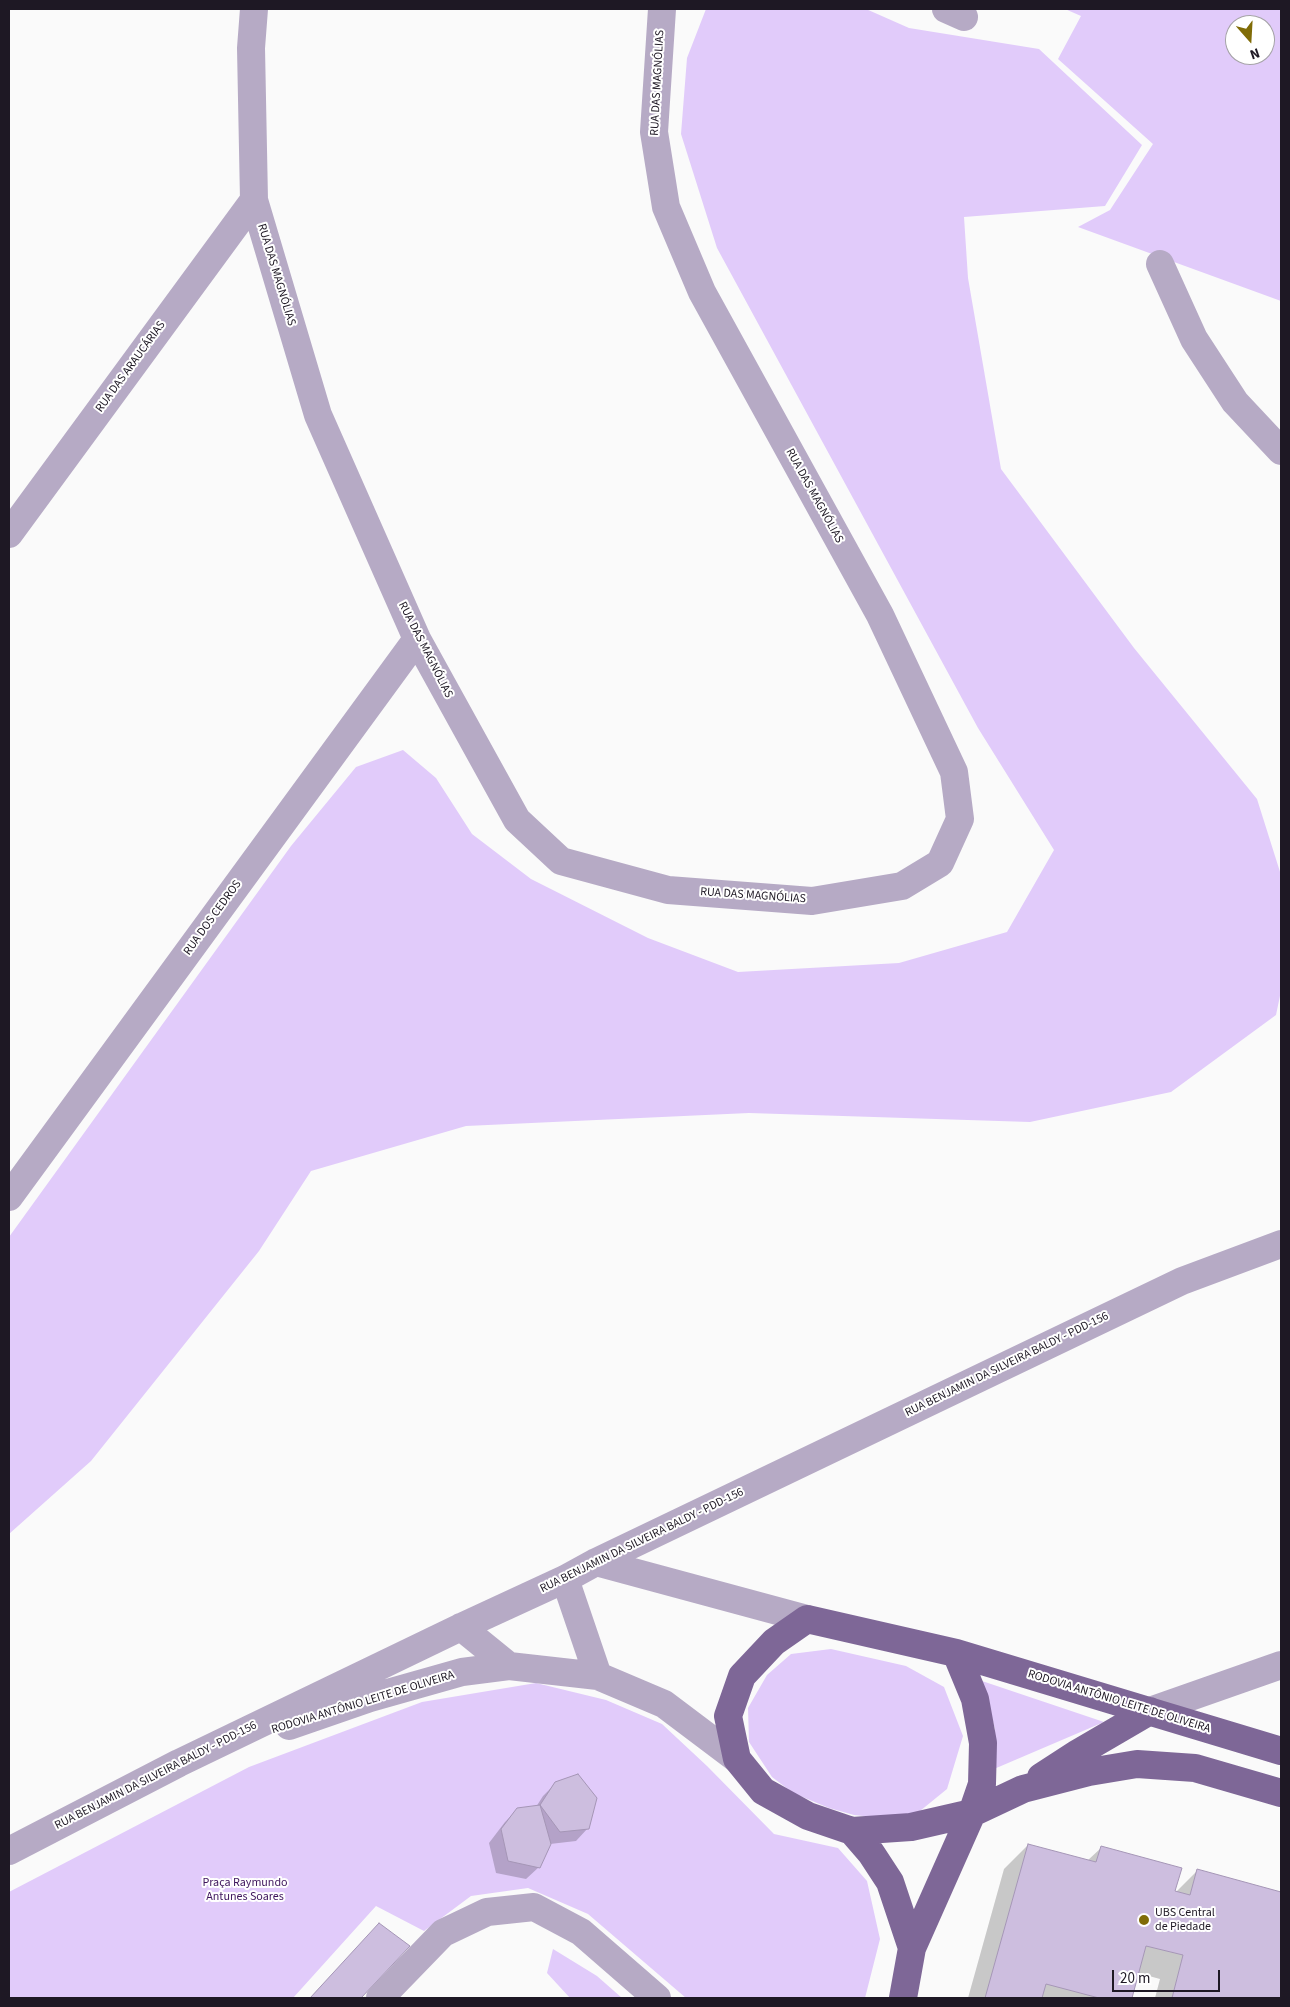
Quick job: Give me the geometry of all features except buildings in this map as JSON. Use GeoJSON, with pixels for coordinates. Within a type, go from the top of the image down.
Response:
{"type":"FeatureCollection","features":[{"type":"Feature","properties":{"kind":"main road","name":"RODOVIA ANTÔNIO LEITE DE OLIVEIRA"},"geometry":{"type":"LineString","coordinates":[[1281,1751],[956,1653],[807,1619],[774,1642],[742,1676],[728,1716],[736,1759],[763,1791],[808,1816],[852,1831],[911,1828],[972,1813],[1023,1789],[1089,1772],[1137,1764],[1195,1768],[1281,1793]]}},
{"type":"Feature","properties":{"kind":"main road"},"geometry":{"type":"LineString","coordinates":[[903,1998],[912,1948],[972,1813],[982,1784],[983,1743],[976,1699],[956,1653]]}},
{"type":"Feature","properties":{"kind":"main road"},"geometry":{"type":"LineString","coordinates":[[1023,1789],[1078,1752],[1150,1711]]}},
{"type":"Feature","properties":{"kind":"main road"},"geometry":{"type":"LineString","coordinates":[[852,1831],[871,1853],[890,1882],[912,1948]]}},
{"type":"Feature","properties":{"kind":"street","name":"RUA DAS MAGNÓLIAS"},"geometry":{"type":"LineString","coordinates":[[254,9],[251,48],[254,200],[318,415],[417,639],[517,820],[560,861],[668,890],[812,901],[902,886],[940,863],[960,819],[954,772],[880,615],[702,292],[666,207],[654,132],[662,9]]}},
{"type":"Feature","properties":{"kind":"street","name":"RUA DAS ARAUCÁRIAS"},"geometry":{"type":"LineString","coordinates":[[9,534],[254,200]]}},
{"type":"Feature","properties":{"kind":"street"},"geometry":{"type":"LineString","coordinates":[[1160,264],[1194,339],[1219,378],[1235,402],[1281,451]]}},
{"type":"Feature","properties":{"kind":"street","name":"RUA DOS CEDROS"},"geometry":{"type":"LineString","coordinates":[[9,1197],[417,639]]}},
{"type":"Feature","properties":{"kind":"street","name":"RUA BENJAMIN DA SILVEIRA BALDY - PDD-156"},"geometry":{"type":"LineString","coordinates":[[9,1851],[179,1763],[1182,1281],[1281,1244]]}},
{"type":"Feature","properties":{"kind":"street","name":"RODOVIA ANTÔNIO LEITE DE OLIVEIRA"},"geometry":{"type":"LineString","coordinates":[[596,1562],[807,1619]]}},
{"type":"Feature","properties":{"kind":"street"},"geometry":{"type":"LineString","coordinates":[[565,1579],[598,1676]]}},
{"type":"Feature","properties":{"kind":"street"},"geometry":{"type":"LineString","coordinates":[[461,1627],[509,1666]]}},
{"type":"Feature","properties":{"kind":"street"},"geometry":{"type":"LineString","coordinates":[[1150,1711],[1281,1665]]}},
{"type":"Feature","properties":{"kind":"street","name":"RODOVIA ANTÔNIO LEITE DE OLIVEIRA"},"geometry":{"type":"LineString","coordinates":[[179,1763],[370,1698],[462,1672],[509,1666],[598,1676],[664,1704],[736,1759]]}},
{"type":"Feature","properties":{"kind":"street"},"geometry":{"type":"LineString","coordinates":[[380,1998],[442,1933],[487,1912],[534,1907],[581,1932],[657,1998]]}},
{"type":"Feature","properties":{"kind":"green space"},"geometry":{"type":"Polygon","coordinates":[[[706,9],[866,9],[909,28],[1039,49],[1142,145],[1105,206],[964,217],[968,278],[1001,469],[1134,648],[1257,799],[1281,875],[1281,991],[1276,1015],[1171,1092],[1030,1122],[749,1113],[466,1126],[311,1171],[259,1251],[91,1461],[9,1534],[9,1237],[291,846],[356,767],[403,750],[436,778],[472,834],[531,879],[648,938],[738,972],[899,963],[1007,932],[1054,850],[978,728],[717,248],[681,134],[687,58],[706,9]]]}},
{"type":"Feature","properties":{"kind":"green space"},"geometry":{"type":"Polygon","coordinates":[[[1065,9],[1281,9],[1281,301],[1078,227],[1110,210],[1153,144],[1058,59],[1081,16],[1065,9]]]}},
{"type":"Feature","properties":{"kind":"green space"},"geometry":{"type":"Polygon","coordinates":[[[831,1649],[906,1666],[944,1687],[963,1736],[947,1789],[920,1811],[891,1819],[854,1815],[829,1808],[793,1793],[772,1777],[749,1742],[748,1708],[767,1675],[791,1654],[831,1649]]]}},
{"type":"Feature","properties":{"kind":"green space"},"geometry":{"type":"Polygon","coordinates":[[[982,1681],[1104,1722],[994,1769],[995,1729],[982,1681]]]}},
{"type":"Feature","properties":{"kind":"green space","name":"Praça Raymundo Antunes Soares"},"geometry":{"type":"Polygon","coordinates":[[[536,1683],[606,1700],[662,1724],[707,1766],[774,1834],[838,1848],[867,1881],[880,1939],[865,1998],[686,1998],[588,1914],[528,1888],[471,1896],[424,1931],[376,1906],[293,1998],[9,1998],[9,1892],[249,1767],[422,1702],[536,1683]]]}},
{"type":"Feature","properties":{"kind":"green space"},"geometry":{"type":"Polygon","coordinates":[[[553,1949],[597,1976],[622,1998],[570,1998],[547,1973],[553,1949]]]}},
{"type":"Feature","properties":{"kind":"place","name":"UBS Central de Piedade"},"geometry":{"type":"Point","coordinates":[1144,1920]}}]}
